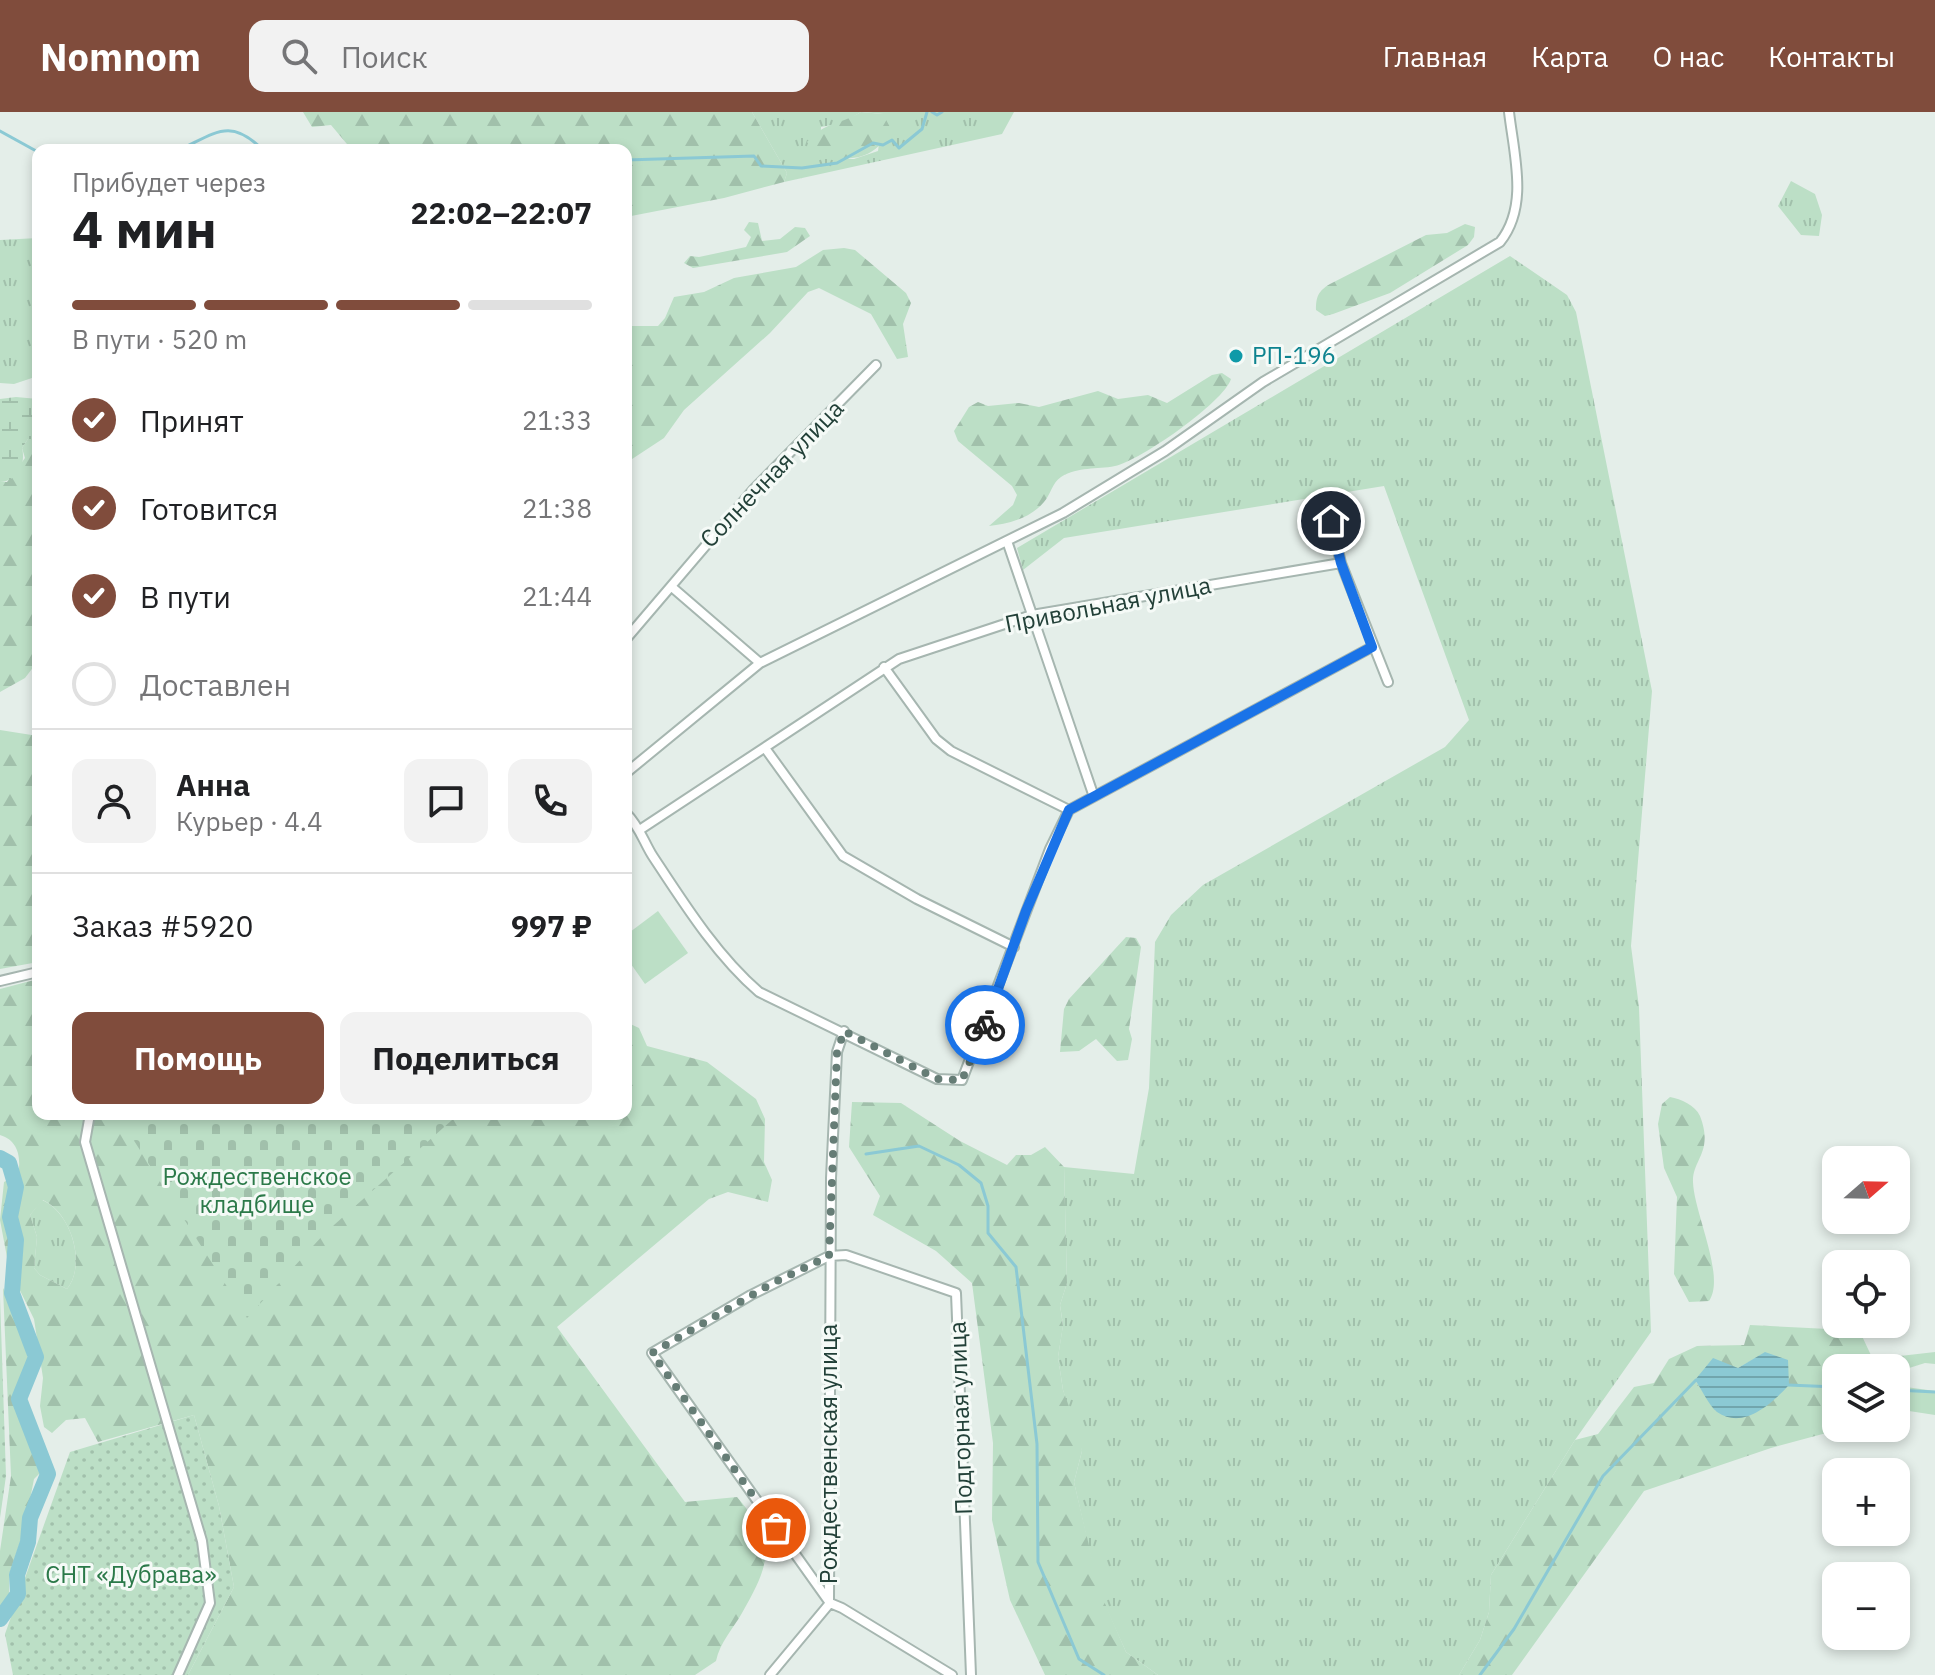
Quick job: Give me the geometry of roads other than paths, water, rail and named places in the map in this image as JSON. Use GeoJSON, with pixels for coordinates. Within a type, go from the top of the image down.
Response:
{"type":"FeatureCollection","features":[{"type":"Feature","properties":{"kind":"street"},"geometry":{"type":"LineString","coordinates":[[632,768],[760,663],[1007,541],[1108,487],[1263,382],[1500,242],[1510,229],[1515,213],[1518,184],[1509,112]]}},
{"type":"Feature","properties":{"kind":"street","name":"Солнечная улица"},"geometry":{"type":"LineString","coordinates":[[632,632],[673,588],[726,520],[876,365]]}},
{"type":"Feature","properties":{"kind":"street"},"geometry":{"type":"LineString","coordinates":[[1331,521],[1341,563],[1388,682]]}},
{"type":"Feature","properties":{"kind":"street"},"geometry":{"type":"LineString","coordinates":[[1007,541],[1093,794]]}},
{"type":"Feature","properties":{"kind":"street","name":"Привольная улица"},"geometry":{"type":"LineString","coordinates":[[641,829],[884,667],[1032,615],[1341,563]]}},
{"type":"Feature","properties":{"kind":"street"},"geometry":{"type":"LineString","coordinates":[[673,588],[760,663]]}},
{"type":"Feature","properties":{"kind":"street"},"geometry":{"type":"LineString","coordinates":[[632,819],[641,829],[650,851],[738,974],[759,992],[937,1079],[962,1080],[1069,810],[1093,794],[1372,647]]}},
{"type":"Feature","properties":{"kind":"street"},"geometry":{"type":"LineString","coordinates":[[884,667],[936,739],[951,751],[1069,810]]}},
{"type":"Feature","properties":{"kind":"street"},"geometry":{"type":"LineString","coordinates":[[765,748],[843,856],[917,899],[1014,947]]}},
{"type":"Feature","properties":{"kind":"street"},"geometry":{"type":"LineString","coordinates":[[0,981],[32,973]]}},
{"type":"Feature","properties":{"kind":"street","name":"Рождественская улица"},"geometry":{"type":"LineString","coordinates":[[830,1603],[829,1256],[837,1052],[844,1031]]}},
{"type":"Feature","properties":{"kind":"street"},"geometry":{"type":"LineString","coordinates":[[89,1120],[85,1142],[187,1489],[208,1576],[210,1603],[178,1675]]}},
{"type":"Feature","properties":{"kind":"street","name":"Подгорная улица"},"geometry":{"type":"LineString","coordinates":[[829,1256],[846,1255],[956,1293],[971,1675]]}},
{"type":"Feature","properties":{"kind":"street"},"geometry":{"type":"LineString","coordinates":[[829,1256],[763,1289],[652,1353],[830,1603],[952,1675]]}},
{"type":"Feature","properties":{"kind":"street"},"geometry":{"type":"LineString","coordinates":[[770,1675],[830,1603]]}},
{"type":"Feature","properties":{"kind":"water"},"geometry":{"type":"Polygon","coordinates":[[[1765,1352],[1788,1360],[1789,1385],[1766,1406],[1747,1416],[1727,1417],[1717,1412],[1695,1380],[1713,1358],[1738,1368],[1765,1352]]]}},
{"type":"Feature","properties":{"kind":"waterway"},"geometry":{"type":"LineString","coordinates":[[632,160],[754,156],[761,166],[802,168],[837,163],[873,143],[883,145],[892,140],[899,148],[922,129],[927,112]]}},
{"type":"Feature","properties":{"kind":"waterway"},"geometry":{"type":"LineString","coordinates":[[932,112],[937,115],[942,112]]}},
{"type":"Feature","properties":{"kind":"waterway"},"geometry":{"type":"LineString","coordinates":[[0,131],[32,149]]}},
{"type":"Feature","properties":{"kind":"waterway"},"geometry":{"type":"LineString","coordinates":[[192,144],[222,131],[241,134],[256,144]]}},
{"type":"Feature","properties":{"kind":"waterway"},"geometry":{"type":"LineString","coordinates":[[866,1154],[919,1146],[959,1165],[981,1183],[988,1206],[988,1233],[1016,1267],[1037,1444],[1038,1562],[1079,1659],[1104,1675]]}},
{"type":"Feature","properties":{"kind":"waterway"},"geometry":{"type":"LineString","coordinates":[[0,1158],[9,1163],[16,1187],[10,1217],[16,1240],[12,1293],[36,1357],[19,1399],[48,1474],[30,1518],[28,1542],[17,1575],[18,1594],[0,1619]]}},
{"type":"Feature","properties":{"kind":"waterway"},"geometry":{"type":"LineString","coordinates":[[1480,1675],[1514,1629],[1603,1476],[1696,1380]]}},
{"type":"Feature","properties":{"kind":"waterway"},"geometry":{"type":"LineString","coordinates":[[1788,1385],[1822,1386]]}},
{"type":"Feature","properties":{"kind":"waterway"},"geometry":{"type":"LineString","coordinates":[[1910,1391],[1935,1392]]}},
{"type":"Feature","properties":{"kind":"place","name":"РП-196"},"geometry":{"type":"Point","coordinates":[1236,356]}},
{"type":"Feature","properties":{"kind":"park label","name":"Рождественское кладбище"},"geometry":{"type":"Point","coordinates":[257,1191]}},
{"type":"Feature","properties":{"kind":"park label","name":"СНТ «Дубрава»"},"geometry":{"type":"Point","coordinates":[131,1575]}}]}
